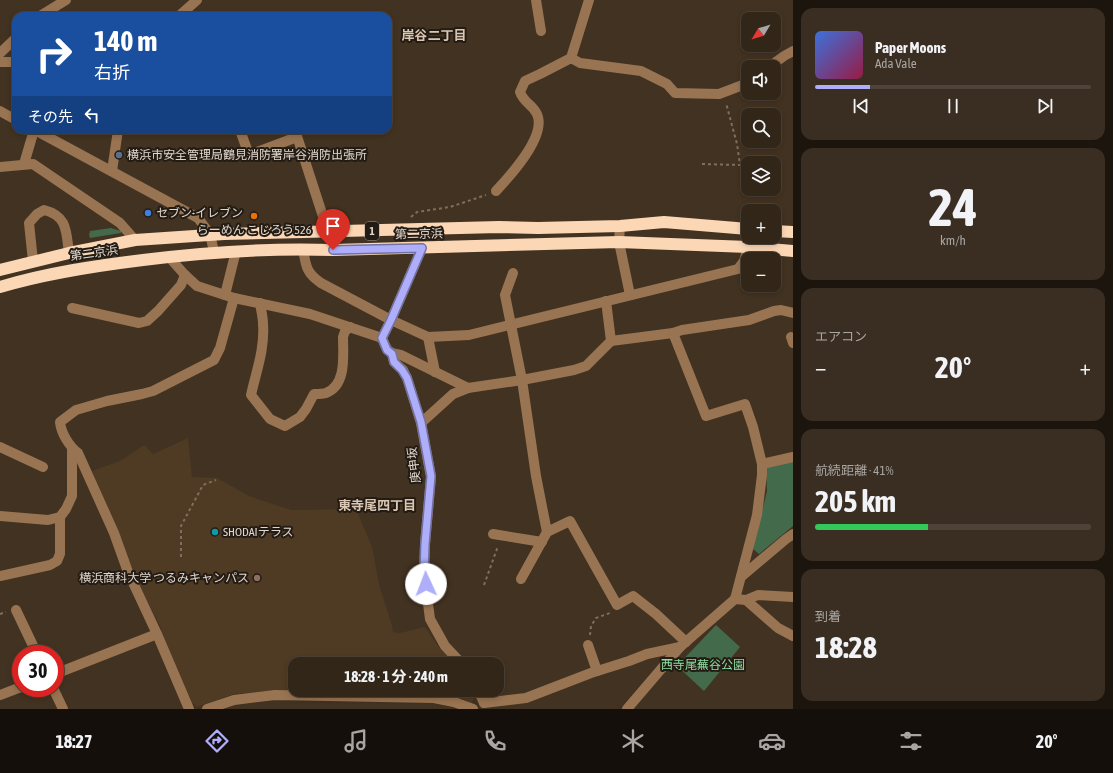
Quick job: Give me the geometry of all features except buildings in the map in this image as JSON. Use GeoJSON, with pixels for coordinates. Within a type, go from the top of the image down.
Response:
{"type":"FeatureCollection","features":[{"type":"Feature","properties":{"kind":"highway","name":"第二京浜"},"geometry":{"type":"LineString","coordinates":[[0,270],[69,253],[135,240],[210,234],[499,227],[538,228],[620,226],[664,222],[741,228]]}},
{"type":"Feature","properties":{"kind":"highway"},"geometry":{"type":"LineString","coordinates":[[781,231],[793,232]]}},
{"type":"Feature","properties":{"kind":"highway","name":"第二京浜"},"geometry":{"type":"LineString","coordinates":[[0,287],[81,268],[214,252],[236,251],[422,248],[619,242],[748,247],[793,251]]}},
{"type":"Feature","properties":{"kind":"street"},"geometry":{"type":"LineString","coordinates":[[46,12],[66,0]]}},
{"type":"Feature","properties":{"kind":"street"},"geometry":{"type":"LineString","coordinates":[[184,12],[197,0]]}},
{"type":"Feature","properties":{"kind":"street"},"geometry":{"type":"LineString","coordinates":[[536,0],[540,31]]}},
{"type":"Feature","properties":{"kind":"street"},"geometry":{"type":"LineString","coordinates":[[496,191],[524,158],[536,134],[539,118],[536,110],[522,98],[520,92],[525,81],[571,58],[589,0]]}},
{"type":"Feature","properties":{"kind":"street"},"geometry":{"type":"LineString","coordinates":[[0,53],[12,42]]}},
{"type":"Feature","properties":{"kind":"street"},"geometry":{"type":"LineString","coordinates":[[779,60],[793,51]]}},
{"type":"Feature","properties":{"kind":"street"},"geometry":{"type":"LineString","coordinates":[[571,58],[580,63],[641,71],[667,84],[675,93],[704,94],[722,92],[741,85]]}},
{"type":"Feature","properties":{"kind":"street"},"geometry":{"type":"LineString","coordinates":[[0,62],[12,62]]}},
{"type":"Feature","properties":{"kind":"street"},"geometry":{"type":"LineString","coordinates":[[0,111],[12,118]]}},
{"type":"Feature","properties":{"kind":"street"},"geometry":{"type":"LineString","coordinates":[[24,164],[34,134]]}},
{"type":"Feature","properties":{"kind":"street"},"geometry":{"type":"LineString","coordinates":[[43,134],[112,170],[198,218],[210,234],[214,252]]}},
{"type":"Feature","properties":{"kind":"street"},"geometry":{"type":"LineString","coordinates":[[112,170],[117,134]]}},
{"type":"Feature","properties":{"kind":"street"},"geometry":{"type":"LineString","coordinates":[[241,134],[249,155],[296,134],[328,232]]}},
{"type":"Feature","properties":{"kind":"street"},"geometry":{"type":"LineString","coordinates":[[0,167],[33,164],[120,223],[135,240]]}},
{"type":"Feature","properties":{"kind":"street"},"geometry":{"type":"LineString","coordinates":[[33,261],[28,223],[37,214],[44,210],[59,216],[64,222],[69,253]]}},
{"type":"Feature","properties":{"kind":"street"},"geometry":{"type":"LineString","coordinates":[[620,226],[619,242],[630,295]]}},
{"type":"Feature","properties":{"kind":"street"},"geometry":{"type":"LineString","coordinates":[[303,249],[306,269],[312,277],[391,320],[428,337],[469,335],[738,269],[744,261],[748,247]]}},
{"type":"Feature","properties":{"kind":"street"},"geometry":{"type":"LineString","coordinates":[[169,257],[197,286],[230,296],[310,314],[382,338],[422,248]]}},
{"type":"Feature","properties":{"kind":"street"},"geometry":{"type":"LineString","coordinates":[[189,709],[158,634],[128,572],[114,533],[78,453],[72,449],[61,429],[60,422],[76,410],[107,401],[153,391],[214,360],[220,348],[230,296],[236,251]]}},
{"type":"Feature","properties":{"kind":"street"},"geometry":{"type":"LineString","coordinates":[[513,272],[505,295],[522,380],[536,476],[547,532],[521,579]]}},
{"type":"Feature","properties":{"kind":"street"},"geometry":{"type":"LineString","coordinates":[[72,308],[139,322],[147,321],[158,312],[181,285],[185,275]]}},
{"type":"Feature","properties":{"kind":"street"},"geometry":{"type":"LineString","coordinates":[[606,301],[611,341]]}},
{"type":"Feature","properties":{"kind":"street"},"geometry":{"type":"LineString","coordinates":[[260,303],[264,324],[263,343],[261,358],[251,395],[270,419],[285,426],[300,417],[314,394],[326,394],[334,388],[341,377],[343,336],[345,331],[350,327]]}},
{"type":"Feature","properties":{"kind":"street"},"geometry":{"type":"LineString","coordinates":[[421,422],[453,394],[468,388],[522,380],[574,370],[586,366],[611,341],[673,333],[682,330],[749,320],[774,311],[786,312]]}},
{"type":"Feature","properties":{"kind":"street"},"geometry":{"type":"LineString","coordinates":[[627,709],[683,645],[735,599],[757,515],[762,483],[762,464],[753,427],[745,404],[706,416],[673,333]]}},
{"type":"Feature","properties":{"kind":"street"},"geometry":{"type":"LineString","coordinates":[[428,337],[435,372]]}},
{"type":"Feature","properties":{"kind":"street","name":"庚申坂"},"geometry":{"type":"LineString","coordinates":[[382,338],[387,350],[392,354],[394,362],[407,378],[421,422],[431,476],[424,573],[430,619],[445,646],[455,657]]}},
{"type":"Feature","properties":{"kind":"street"},"geometry":{"type":"LineString","coordinates":[[392,354],[401,355],[468,388]]}},
{"type":"Feature","properties":{"kind":"street"},"geometry":{"type":"LineString","coordinates":[[0,447],[43,467]]}},
{"type":"Feature","properties":{"kind":"street"},"geometry":{"type":"LineString","coordinates":[[0,576],[50,565],[57,561],[60,554],[60,517],[66,509],[72,496],[72,449]]}},
{"type":"Feature","properties":{"kind":"street"},"geometry":{"type":"LineString","coordinates":[[762,464],[793,457]]}},
{"type":"Feature","properties":{"kind":"street"},"geometry":{"type":"LineString","coordinates":[[0,516],[48,520],[60,517]]}},
{"type":"Feature","properties":{"kind":"street"},"geometry":{"type":"LineString","coordinates":[[547,532],[570,521],[617,605],[633,596],[656,614],[683,645]]}},
{"type":"Feature","properties":{"kind":"street"},"geometry":{"type":"LineString","coordinates":[[741,577],[793,534]]}},
{"type":"Feature","properties":{"kind":"street"},"geometry":{"type":"LineString","coordinates":[[498,535],[542,542]]}},
{"type":"Feature","properties":{"kind":"street"},"geometry":{"type":"LineString","coordinates":[[735,599],[746,600],[758,595],[793,597]]}},
{"type":"Feature","properties":{"kind":"street"},"geometry":{"type":"LineString","coordinates":[[746,600],[778,628],[793,636]]}},
{"type":"Feature","properties":{"kind":"street"},"geometry":{"type":"LineString","coordinates":[[16,610],[33,645]]}},
{"type":"Feature","properties":{"kind":"street"},"geometry":{"type":"LineString","coordinates":[[64,671],[158,634]]}},
{"type":"Feature","properties":{"kind":"street"},"geometry":{"type":"LineString","coordinates":[[588,645],[597,671]]}},
{"type":"Feature","properties":{"kind":"street"},"geometry":{"type":"LineString","coordinates":[[483,706],[526,698],[647,654],[683,645]]}},
{"type":"Feature","properties":{"kind":"street"},"geometry":{"type":"LineString","coordinates":[[0,696],[12,691]]}},
{"type":"Feature","properties":{"kind":"street"},"geometry":{"type":"LineString","coordinates":[[207,709],[234,700],[275,695],[434,698],[454,702],[473,709]]}},
{"type":"Feature","properties":{"kind":"street"},"geometry":{"type":"LineString","coordinates":[[57,697],[63,709]]}},
{"type":"Feature","properties":{"kind":"path"},"geometry":{"type":"LineString","coordinates":[[702,164],[740,165],[734,130],[722,92]]}},
{"type":"Feature","properties":{"kind":"path"},"geometry":{"type":"LineString","coordinates":[[410,217],[417,212],[450,207],[496,191]]}},
{"type":"Feature","properties":{"kind":"path"},"geometry":{"type":"LineString","coordinates":[[181,557],[181,526],[202,485],[216,480]]}},
{"type":"Feature","properties":{"kind":"path"},"geometry":{"type":"LineString","coordinates":[[484,585],[498,535]]}},
{"type":"Feature","properties":{"kind":"path"},"geometry":{"type":"LineString","coordinates":[[588,645],[591,626],[596,618],[614,611]]}},
{"type":"Feature","properties":{"kind":"shaded area","name":"横浜商科大学 つるみキャンパス"},"geometry":{"type":"Polygon","coordinates":[[[188,438],[192,477],[217,478],[249,496],[291,510],[356,509],[372,547],[380,588],[393,632],[400,633],[425,627],[440,649],[449,657],[288,657],[288,691],[234,694],[197,707],[192,703],[172,659],[160,626],[130,568],[92,471],[120,461],[144,445],[153,454],[188,438]]]}},
{"type":"Feature","properties":{"kind":"shaded area","name":"横浜商科大学 つるみキャンパス"},"geometry":{"type":"Polygon","coordinates":[[[451,697],[474,697],[472,703],[451,697]]]}},
{"type":"Feature","properties":{"kind":"green space"},"geometry":{"type":"Polygon","coordinates":[[[111,228],[121,231],[121,233],[90,238],[90,231],[111,228]]]}},
{"type":"Feature","properties":{"kind":"green space"},"geometry":{"type":"Polygon","coordinates":[[[793,460],[793,526],[759,554],[753,549],[767,491],[766,468],[793,460]]]}},
{"type":"Feature","properties":{"kind":"green space","name":"西寺尾蕪谷公園"},"geometry":{"type":"Polygon","coordinates":[[[716,625],[740,647],[704,691],[677,666],[716,625]]]}},
{"type":"Feature","properties":{"kind":"place","name":"横浜市安全管理局鶴見消防署岸谷消防出張所"},"geometry":{"type":"Point","coordinates":[119,155]}},
{"type":"Feature","properties":{"kind":"place","name":"セブン-イレブン"},"geometry":{"type":"Point","coordinates":[148,213]}},
{"type":"Feature","properties":{"kind":"place","name":"らーめん こじろう526"},"geometry":{"type":"Point","coordinates":[254,216]}},
{"type":"Feature","properties":{"kind":"place","name":"SHODAIテラス"},"geometry":{"type":"Point","coordinates":[215,532]}},
{"type":"Feature","properties":{"kind":"place","name":"横浜商科大学 つるみキャンパス"},"geometry":{"type":"Point","coordinates":[257,578]}},
{"type":"Feature","properties":{"kind":"district","name":"岸谷二丁目"},"geometry":{"type":"Point","coordinates":[434,35]}},
{"type":"Feature","properties":{"kind":"district","name":"東寺尾四丁目"},"geometry":{"type":"Point","coordinates":[377,505]}},
{"type":"Feature","properties":{"kind":"route"},"geometry":{"type":"LineString","coordinates":[[333,250],[422,248],[382,338],[387,350],[392,354],[394,362],[407,378],[421,422],[431,476],[425,544],[424,573],[426,584]]}}]}
